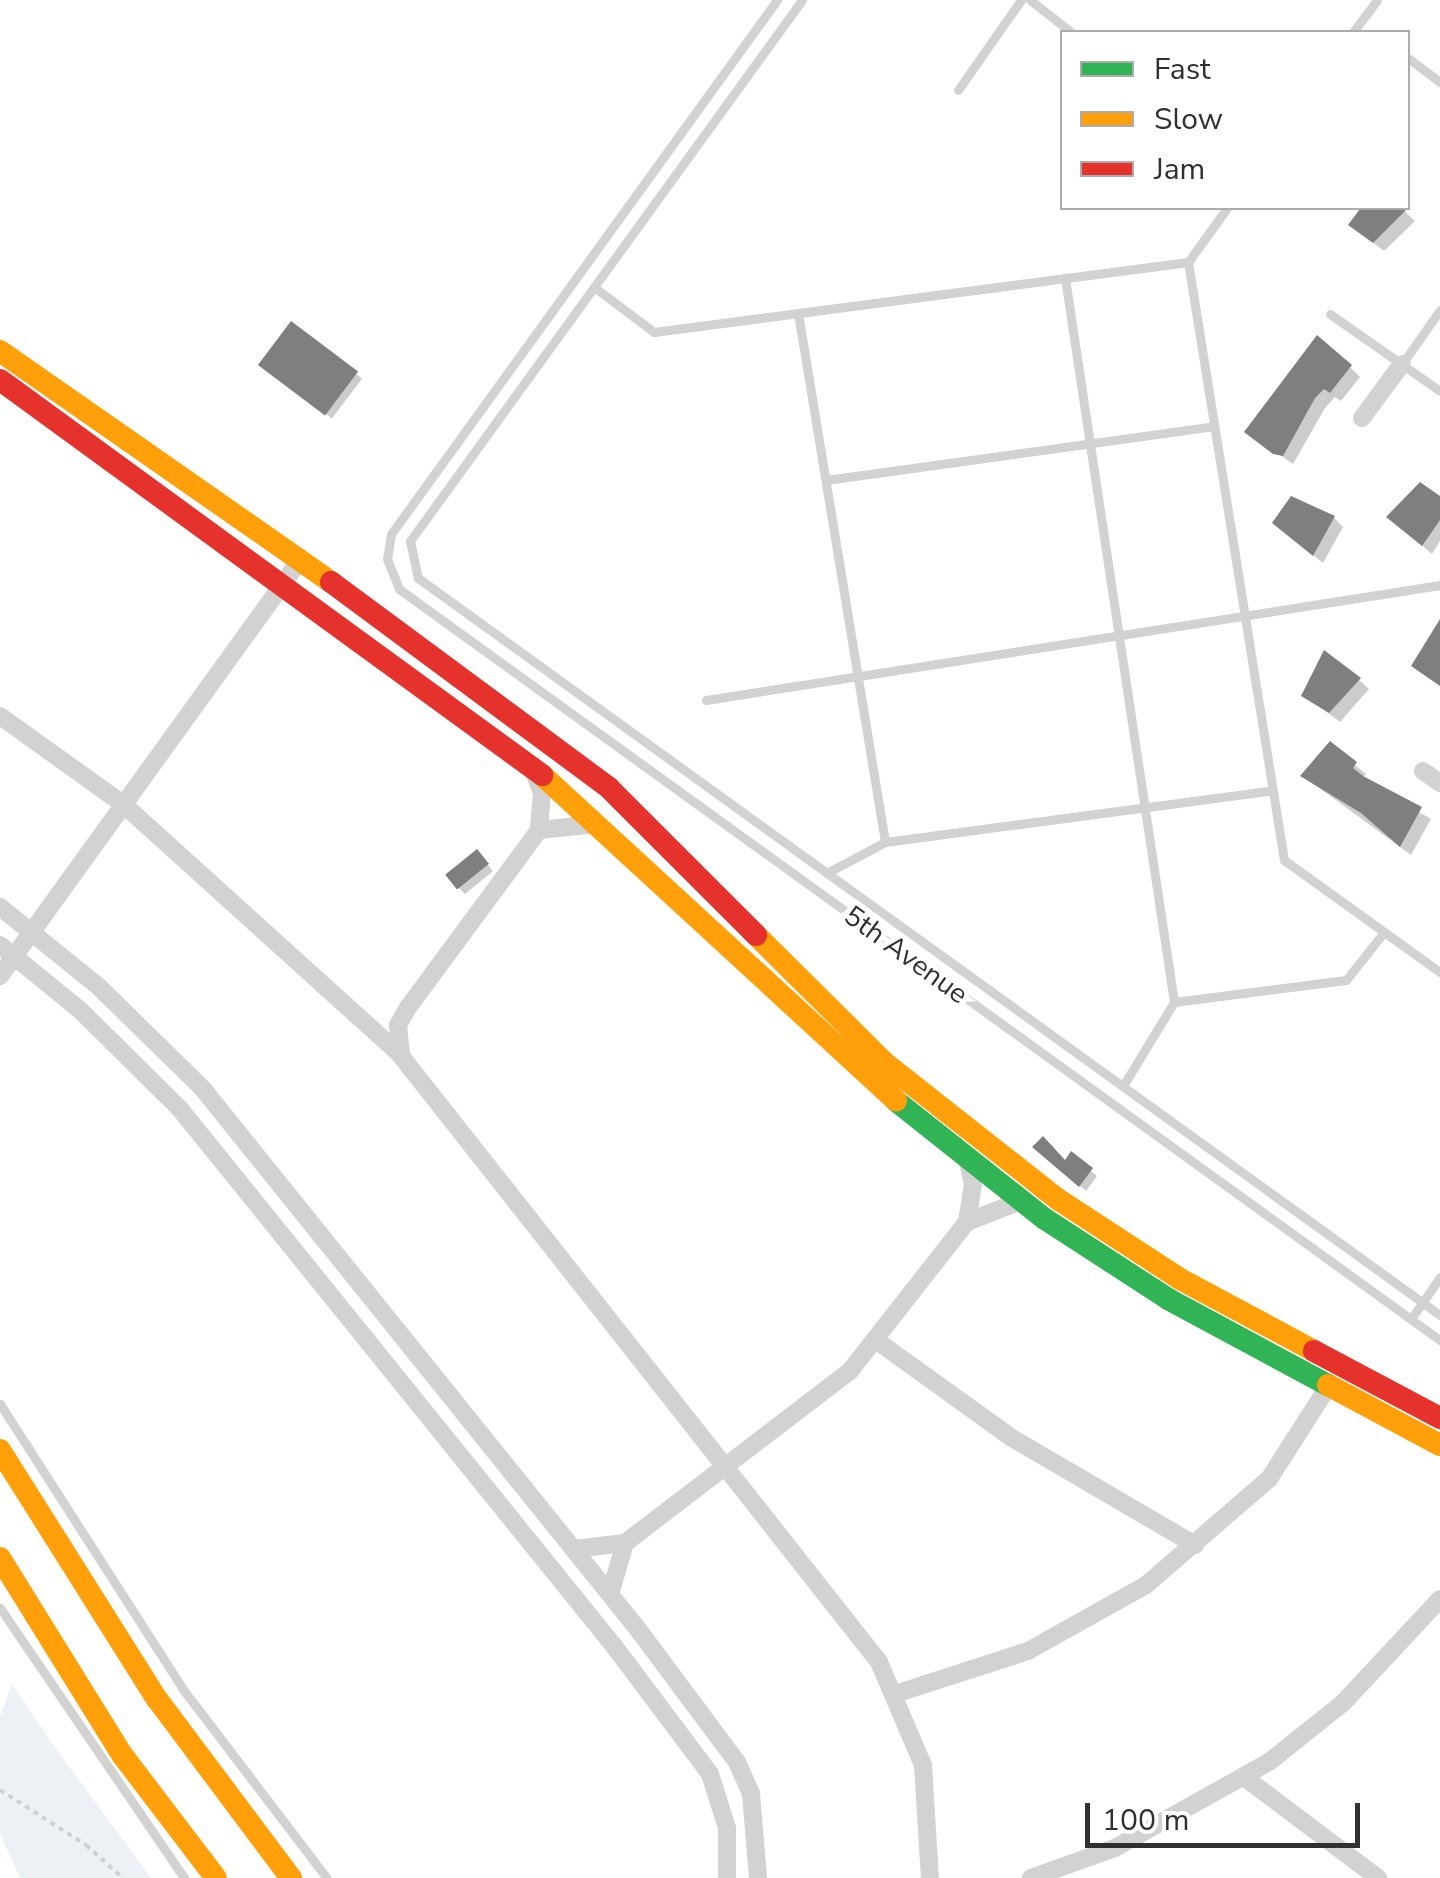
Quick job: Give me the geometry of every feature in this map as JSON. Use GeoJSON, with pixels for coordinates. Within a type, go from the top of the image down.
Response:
{"type":"FeatureCollection","features":[{"type":"Feature","properties":{"kind":"main road"},"geometry":{"type":"LineString","coordinates":[[0,352],[300,560],[609,788],[886,1064],[1044,1190],[1180,1279],[1440,1418]]}},
{"type":"Feature","properties":{"kind":"main road"},"geometry":{"type":"LineString","coordinates":[[0,380],[530,766],[598,824],[871,1081],[1021,1201],[1168,1299],[1440,1445]]}},
{"type":"Feature","properties":{"kind":"main road"},"geometry":{"type":"LineString","coordinates":[[0,1450],[157,1698],[291,1878]]}},
{"type":"Feature","properties":{"kind":"main road"},"geometry":{"type":"LineString","coordinates":[[0,1558],[7,1580],[123,1756],[216,1878]]}},
{"type":"Feature","properties":{"kind":"street"},"geometry":{"type":"LineString","coordinates":[[1362,418],[1402,364]]}},
{"type":"Feature","properties":{"kind":"street"},"geometry":{"type":"LineString","coordinates":[[0,976],[7,950],[32,932],[300,560]]}},
{"type":"Feature","properties":{"kind":"street"},"geometry":{"type":"LineString","coordinates":[[0,716],[123,804],[401,1056],[846,1614],[895,1694],[922,1764],[930,1878]]}},
{"type":"Feature","properties":{"kind":"street"},"geometry":{"type":"LineString","coordinates":[[401,1056],[398,1025],[407,1009],[538,830],[542,793],[530,766]]}},
{"type":"Feature","properties":{"kind":"street"},"geometry":{"type":"LineString","coordinates":[[1423,771],[1440,783]]}},
{"type":"Feature","properties":{"kind":"street"},"geometry":{"type":"LineString","coordinates":[[538,830],[598,824]]}},
{"type":"Feature","properties":{"kind":"street"},"geometry":{"type":"LineString","coordinates":[[0,907],[100,987],[202,1089],[610,1594],[737,1762],[754,1809],[758,1878]]}},
{"type":"Feature","properties":{"kind":"street"},"geometry":{"type":"LineString","coordinates":[[7,950],[113,1040],[227,1163],[683,1736],[722,1803],[727,1878]]}},
{"type":"Feature","properties":{"kind":"street"},"geometry":{"type":"LineString","coordinates":[[574,1549],[625,1543],[730,1468],[850,1371],[967,1222],[974,1185],[968,1161]]}},
{"type":"Feature","properties":{"kind":"street"},"geometry":{"type":"LineString","coordinates":[[967,1222],[1021,1201]]}},
{"type":"Feature","properties":{"kind":"street"},"geometry":{"type":"LineString","coordinates":[[877,1341],[1012,1438],[1195,1546]]}},
{"type":"Feature","properties":{"kind":"street"},"geometry":{"type":"LineString","coordinates":[[895,1694],[1059,1636],[1146,1585],[1269,1479],[1329,1386]]}},
{"type":"Feature","properties":{"kind":"street"},"geometry":{"type":"LineString","coordinates":[[610,1594],[625,1543]]}},
{"type":"Feature","properties":{"kind":"street"},"geometry":{"type":"LineString","coordinates":[[1031,1878],[1114,1848],[1244,1778],[1342,1703],[1440,1599]]}},
{"type":"Feature","properties":{"kind":"street"},"geometry":{"type":"LineString","coordinates":[[1244,1778],[1378,1878]]}},
{"type":"Feature","properties":{"kind":"lane","name":"5th Avenue"},"geometry":{"type":"LineString","coordinates":[[778,0],[392,534],[387,559],[399,589],[1440,1340]]}},
{"type":"Feature","properties":{"kind":"lane"},"geometry":{"type":"LineString","coordinates":[[802,0],[594,287],[654,332],[1188,262]]}},
{"type":"Feature","properties":{"kind":"lane"},"geometry":{"type":"LineString","coordinates":[[958,90],[1021,0]]}},
{"type":"Feature","properties":{"kind":"lane"},"geometry":{"type":"LineString","coordinates":[[1030,0],[1068,30]]}},
{"type":"Feature","properties":{"kind":"lane"},"geometry":{"type":"LineString","coordinates":[[1356,28],[1377,0]]}},
{"type":"Feature","properties":{"kind":"lane"},"geometry":{"type":"LineString","coordinates":[[1410,60],[1440,82]]}},
{"type":"Feature","properties":{"kind":"lane"},"geometry":{"type":"LineString","coordinates":[[1226,210],[1188,262],[1284,860],[1440,972]]}},
{"type":"Feature","properties":{"kind":"lane"},"geometry":{"type":"LineString","coordinates":[[1065,278],[1174,1002],[1123,1086]]}},
{"type":"Feature","properties":{"kind":"lane","name":"5th Avenue"},"geometry":{"type":"LineString","coordinates":[[594,287],[410,542],[409,560],[418,578],[1440,1315]]}},
{"type":"Feature","properties":{"kind":"lane"},"geometry":{"type":"LineString","coordinates":[[1402,364],[1440,310]]}},
{"type":"Feature","properties":{"kind":"lane"},"geometry":{"type":"LineString","coordinates":[[798,313],[885,842]]}},
{"type":"Feature","properties":{"kind":"lane"},"geometry":{"type":"LineString","coordinates":[[1330,314],[1440,391]]}},
{"type":"Feature","properties":{"kind":"lane"},"geometry":{"type":"LineString","coordinates":[[826,480],[1214,426]]}},
{"type":"Feature","properties":{"kind":"lane"},"geometry":{"type":"LineString","coordinates":[[706,700],[1440,585]]}},
{"type":"Feature","properties":{"kind":"lane"},"geometry":{"type":"LineString","coordinates":[[827,873],[885,842],[1273,790]]}},
{"type":"Feature","properties":{"kind":"lane"},"geometry":{"type":"LineString","coordinates":[[1174,1002],[1346,980],[1384,932]]}},
{"type":"Feature","properties":{"kind":"lane"},"geometry":{"type":"LineString","coordinates":[[1410,1319],[1440,1277]]}},
{"type":"Feature","properties":{"kind":"lane"},"geometry":{"type":"LineString","coordinates":[[0,1404],[182,1688],[327,1878]]}},
{"type":"Feature","properties":{"kind":"lane"},"geometry":{"type":"LineString","coordinates":[[0,1608],[184,1878]]}},
{"type":"Feature","properties":{"kind":"path"},"geometry":{"type":"LineString","coordinates":[[0,1790],[86,1845],[123,1878]]}},
{"type":"Feature","properties":{"kind":"shaded area"},"geometry":{"type":"Polygon","coordinates":[[[12,1684],[151,1878],[20,1878],[0,1834],[0,1716],[12,1684]]]}},
{"type":"Feature","properties":{"kind":"building"},"geometry":{"type":"Polygon","coordinates":[[[1359,210],[1406,210],[1373,243],[1348,225],[1359,210]]]}},
{"type":"Feature","properties":{"kind":"building"},"geometry":{"type":"Polygon","coordinates":[[[291,321],[358,372],[325,415],[258,365],[291,321]]]}},
{"type":"Feature","properties":{"kind":"building"},"geometry":{"type":"Polygon","coordinates":[[[1317,335],[1352,365],[1330,393],[1324,389],[1315,398],[1283,456],[1273,454],[1244,432],[1317,335]]]}},
{"type":"Feature","properties":{"kind":"building"},"geometry":{"type":"Polygon","coordinates":[[[1420,482],[1440,496],[1440,520],[1422,546],[1386,517],[1420,482]]]}},
{"type":"Feature","properties":{"kind":"building"},"geometry":{"type":"Polygon","coordinates":[[[1291,496],[1335,516],[1313,556],[1272,523],[1291,496]]]}},
{"type":"Feature","properties":{"kind":"building"},"geometry":{"type":"Polygon","coordinates":[[[1440,619],[1440,686],[1411,666],[1440,619]]]}},
{"type":"Feature","properties":{"kind":"building"},"geometry":{"type":"Polygon","coordinates":[[[1324,650],[1361,678],[1329,713],[1301,696],[1324,650]]]}},
{"type":"Feature","properties":{"kind":"building"},"geometry":{"type":"Polygon","coordinates":[[[1330,741],[1357,762],[1353,768],[1363,776],[1422,807],[1400,847],[1361,813],[1300,776],[1330,741]]]}},
{"type":"Feature","properties":{"kind":"building"},"geometry":{"type":"Polygon","coordinates":[[[477,849],[489,864],[457,890],[445,875],[477,849]]]}},
{"type":"Feature","properties":{"kind":"building"},"geometry":{"type":"Polygon","coordinates":[[[1043,1136],[1065,1160],[1071,1151],[1093,1168],[1079,1187],[1032,1147],[1043,1136]]]}},
{"type":"Feature","properties":{"kind":"traffic: fast"},"geometry":{"type":"LineString","coordinates":[[896,1101],[1045,1219],[1168,1299],[1328,1385]]}},
{"type":"Feature","properties":{"kind":"traffic: slow"},"geometry":{"type":"LineString","coordinates":[[0,351],[331,582]]}},
{"type":"Feature","properties":{"kind":"traffic: slow"},"geometry":{"type":"LineString","coordinates":[[542,775],[896,1101]]}},
{"type":"Feature","properties":{"kind":"traffic: slow"},"geometry":{"type":"LineString","coordinates":[[756,935],[886,1064],[1059,1200],[1180,1279],[1314,1351]]}},
{"type":"Feature","properties":{"kind":"traffic: slow"},"geometry":{"type":"LineString","coordinates":[[1328,1385],[1440,1445]]}},
{"type":"Feature","properties":{"kind":"traffic: slow"},"geometry":{"type":"LineString","coordinates":[[0,1450],[157,1699],[291,1878]]}},
{"type":"Feature","properties":{"kind":"traffic: slow"},"geometry":{"type":"LineString","coordinates":[[0,1558],[123,1756],[216,1878]]}},
{"type":"Feature","properties":{"kind":"traffic: jam"},"geometry":{"type":"LineString","coordinates":[[0,380],[542,775]]}},
{"type":"Feature","properties":{"kind":"traffic: jam"},"geometry":{"type":"LineString","coordinates":[[331,582],[609,788],[756,935]]}},
{"type":"Feature","properties":{"kind":"traffic: jam"},"geometry":{"type":"LineString","coordinates":[[1314,1351],[1440,1418]]}}]}
